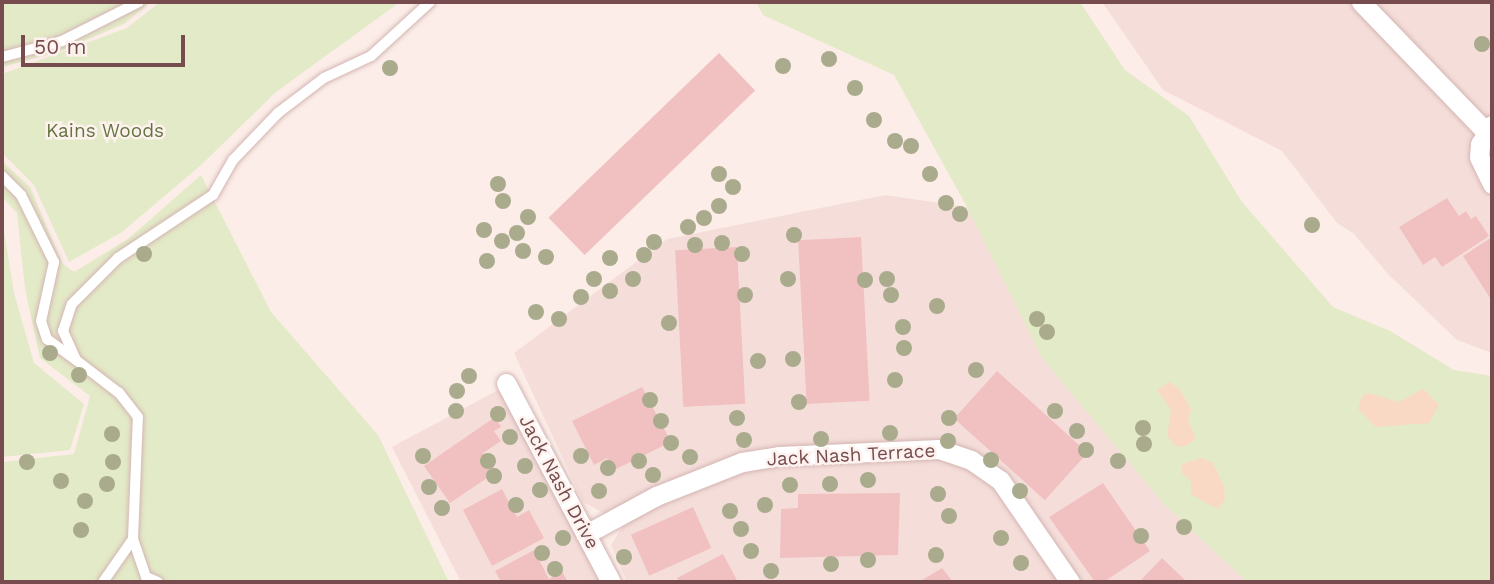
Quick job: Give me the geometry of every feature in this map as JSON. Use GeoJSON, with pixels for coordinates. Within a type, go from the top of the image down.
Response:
{"type":"FeatureCollection","features":[{"type":"Feature","properties":{"kind":"street"},"geometry":{"type":"LineString","coordinates":[[1362,2],[1489,128],[1479,157],[1492,184]]}},
{"type":"Feature","properties":{"kind":"street","name":"Jack Nash Drive"},"geometry":{"type":"LineString","coordinates":[[506,383],[611,582]]}},
{"type":"Feature","properties":{"kind":"street","name":"Jack Nash Terrace"},"geometry":{"type":"LineString","coordinates":[[586,534],[656,496],[742,463],[779,456],[939,449],[971,460],[1000,481],[1070,582]]}},
{"type":"Feature","properties":{"kind":"lane"},"geometry":{"type":"LineString","coordinates":[[2,57],[62,41],[139,2]]}},
{"type":"Feature","properties":{"kind":"lane"},"geometry":{"type":"LineString","coordinates":[[76,360],[63,331],[72,304],[118,258],[213,195],[233,160],[278,113],[324,78],[371,56],[430,2]]}},
{"type":"Feature","properties":{"kind":"lane"},"geometry":{"type":"LineString","coordinates":[[2,176],[21,195],[54,262],[41,321],[47,339],[119,393],[138,416],[134,539],[146,577],[158,582]]}},
{"type":"Feature","properties":{"kind":"lane"},"geometry":{"type":"LineString","coordinates":[[103,582],[134,539]]}},
{"type":"Feature","properties":{"kind":"shaded area"},"geometry":{"type":"Polygon","coordinates":[[[1102,2],[1492,2],[1492,353],[1457,340],[1388,274],[1353,233],[1337,223],[1282,151],[1163,90],[1102,2]]]}},
{"type":"Feature","properties":{"kind":"shaded area"},"geometry":{"type":"Polygon","coordinates":[[[885,195],[967,207],[1043,358],[1164,504],[1247,582],[627,582],[611,545],[624,524],[583,502],[514,353],[667,239],[885,195]]]}},
{"type":"Feature","properties":{"kind":"shaded area"},"geometry":{"type":"Polygon","coordinates":[[[500,389],[600,582],[461,582],[392,447],[500,389]]]}},
{"type":"Feature","properties":{"kind":"green space"},"geometry":{"type":"Polygon","coordinates":[[[2,2],[151,2],[124,24],[58,52],[2,67],[2,2]]]}},
{"type":"Feature","properties":{"kind":"green space","name":"Kains Woods"},"geometry":{"type":"Polygon","coordinates":[[[160,2],[400,2],[276,92],[201,165],[122,232],[69,262],[34,185],[2,153],[2,74],[127,28],[160,2]]]}},
{"type":"Feature","properties":{"kind":"green space"},"geometry":{"type":"Polygon","coordinates":[[[756,2],[1080,2],[1125,70],[1189,116],[1242,202],[1333,307],[1390,331],[1454,370],[1492,376],[1492,582],[1247,582],[1164,504],[1042,358],[967,207],[894,75],[763,15],[756,2]]]}},
{"type":"Feature","properties":{"kind":"green space"},"geometry":{"type":"Polygon","coordinates":[[[2,161],[30,187],[62,263],[74,272],[128,239],[201,175],[271,312],[378,435],[449,582],[2,582],[2,462],[74,454],[90,396],[40,358],[25,289],[17,213],[2,197],[2,161]]]}},
{"type":"Feature","properties":{"kind":"green space"},"geometry":{"type":"Polygon","coordinates":[[[2,218],[14,293],[34,363],[84,404],[70,450],[2,457],[2,218]]]}},
{"type":"Feature","properties":{"kind":"sand"},"geometry":{"type":"Polygon","coordinates":[[[1169,382],[1180,389],[1191,410],[1188,421],[1196,438],[1188,445],[1177,447],[1167,436],[1171,410],[1157,390],[1169,382]]]}},
{"type":"Feature","properties":{"kind":"sand"},"geometry":{"type":"Polygon","coordinates":[[[1423,389],[1439,405],[1429,423],[1376,427],[1358,409],[1362,396],[1368,393],[1399,402],[1423,389]]]}},
{"type":"Feature","properties":{"kind":"sand"},"geometry":{"type":"Polygon","coordinates":[[[1202,458],[1213,463],[1224,486],[1225,500],[1217,509],[1191,494],[1191,481],[1182,473],[1182,464],[1202,458]]]}},
{"type":"Feature","properties":{"kind":"building"},"geometry":{"type":"Polygon","coordinates":[[[719,53],[755,90],[585,255],[549,218],[719,53]]]}},
{"type":"Feature","properties":{"kind":"building"},"geometry":{"type":"Polygon","coordinates":[[[1447,198],[1459,216],[1466,211],[1471,219],[1476,216],[1489,236],[1442,267],[1435,257],[1423,265],[1399,227],[1447,198]]]}},
{"type":"Feature","properties":{"kind":"building"},"geometry":{"type":"Polygon","coordinates":[[[861,237],[870,401],[807,404],[798,240],[861,237]]]}},
{"type":"Feature","properties":{"kind":"building"},"geometry":{"type":"Polygon","coordinates":[[[1492,237],[1492,301],[1463,256],[1492,237]]]}},
{"type":"Feature","properties":{"kind":"building"},"geometry":{"type":"Polygon","coordinates":[[[737,247],[745,404],[683,407],[675,250],[737,247]]]}},
{"type":"Feature","properties":{"kind":"building"},"geometry":{"type":"Polygon","coordinates":[[[997,371],[1088,453],[1045,500],[954,419],[997,371]]]}},
{"type":"Feature","properties":{"kind":"building"},"geometry":{"type":"Polygon","coordinates":[[[642,387],[671,442],[612,471],[607,458],[594,465],[572,421],[642,387]]]}},
{"type":"Feature","properties":{"kind":"building"},"geometry":{"type":"Polygon","coordinates":[[[495,417],[501,427],[494,431],[501,441],[483,453],[496,472],[450,503],[424,466],[495,417]]]}},
{"type":"Feature","properties":{"kind":"building"},"geometry":{"type":"Polygon","coordinates":[[[1103,483],[1150,551],[1104,582],[1095,582],[1049,517],[1103,483]]]}},
{"type":"Feature","properties":{"kind":"building"},"geometry":{"type":"Polygon","coordinates":[[[502,489],[517,517],[529,510],[544,538],[492,566],[463,510],[502,489]]]}},
{"type":"Feature","properties":{"kind":"building"},"geometry":{"type":"Polygon","coordinates":[[[900,493],[898,555],[780,558],[781,509],[798,508],[798,494],[900,493]]]}},
{"type":"Feature","properties":{"kind":"building"},"geometry":{"type":"Polygon","coordinates":[[[693,507],[711,548],[649,576],[631,535],[693,507]]]}},
{"type":"Feature","properties":{"kind":"building"},"geometry":{"type":"Polygon","coordinates":[[[534,550],[549,579],[562,571],[568,582],[501,582],[495,571],[534,550]]]}},
{"type":"Feature","properties":{"kind":"building"},"geometry":{"type":"Polygon","coordinates":[[[723,554],[738,582],[679,582],[677,578],[723,554]]]}},
{"type":"Feature","properties":{"kind":"building"},"geometry":{"type":"Polygon","coordinates":[[[1162,558],[1187,582],[1139,582],[1162,558]]]}},
{"type":"Feature","properties":{"kind":"building"},"geometry":{"type":"Polygon","coordinates":[[[942,568],[953,582],[919,582],[942,568]]]}}]}
